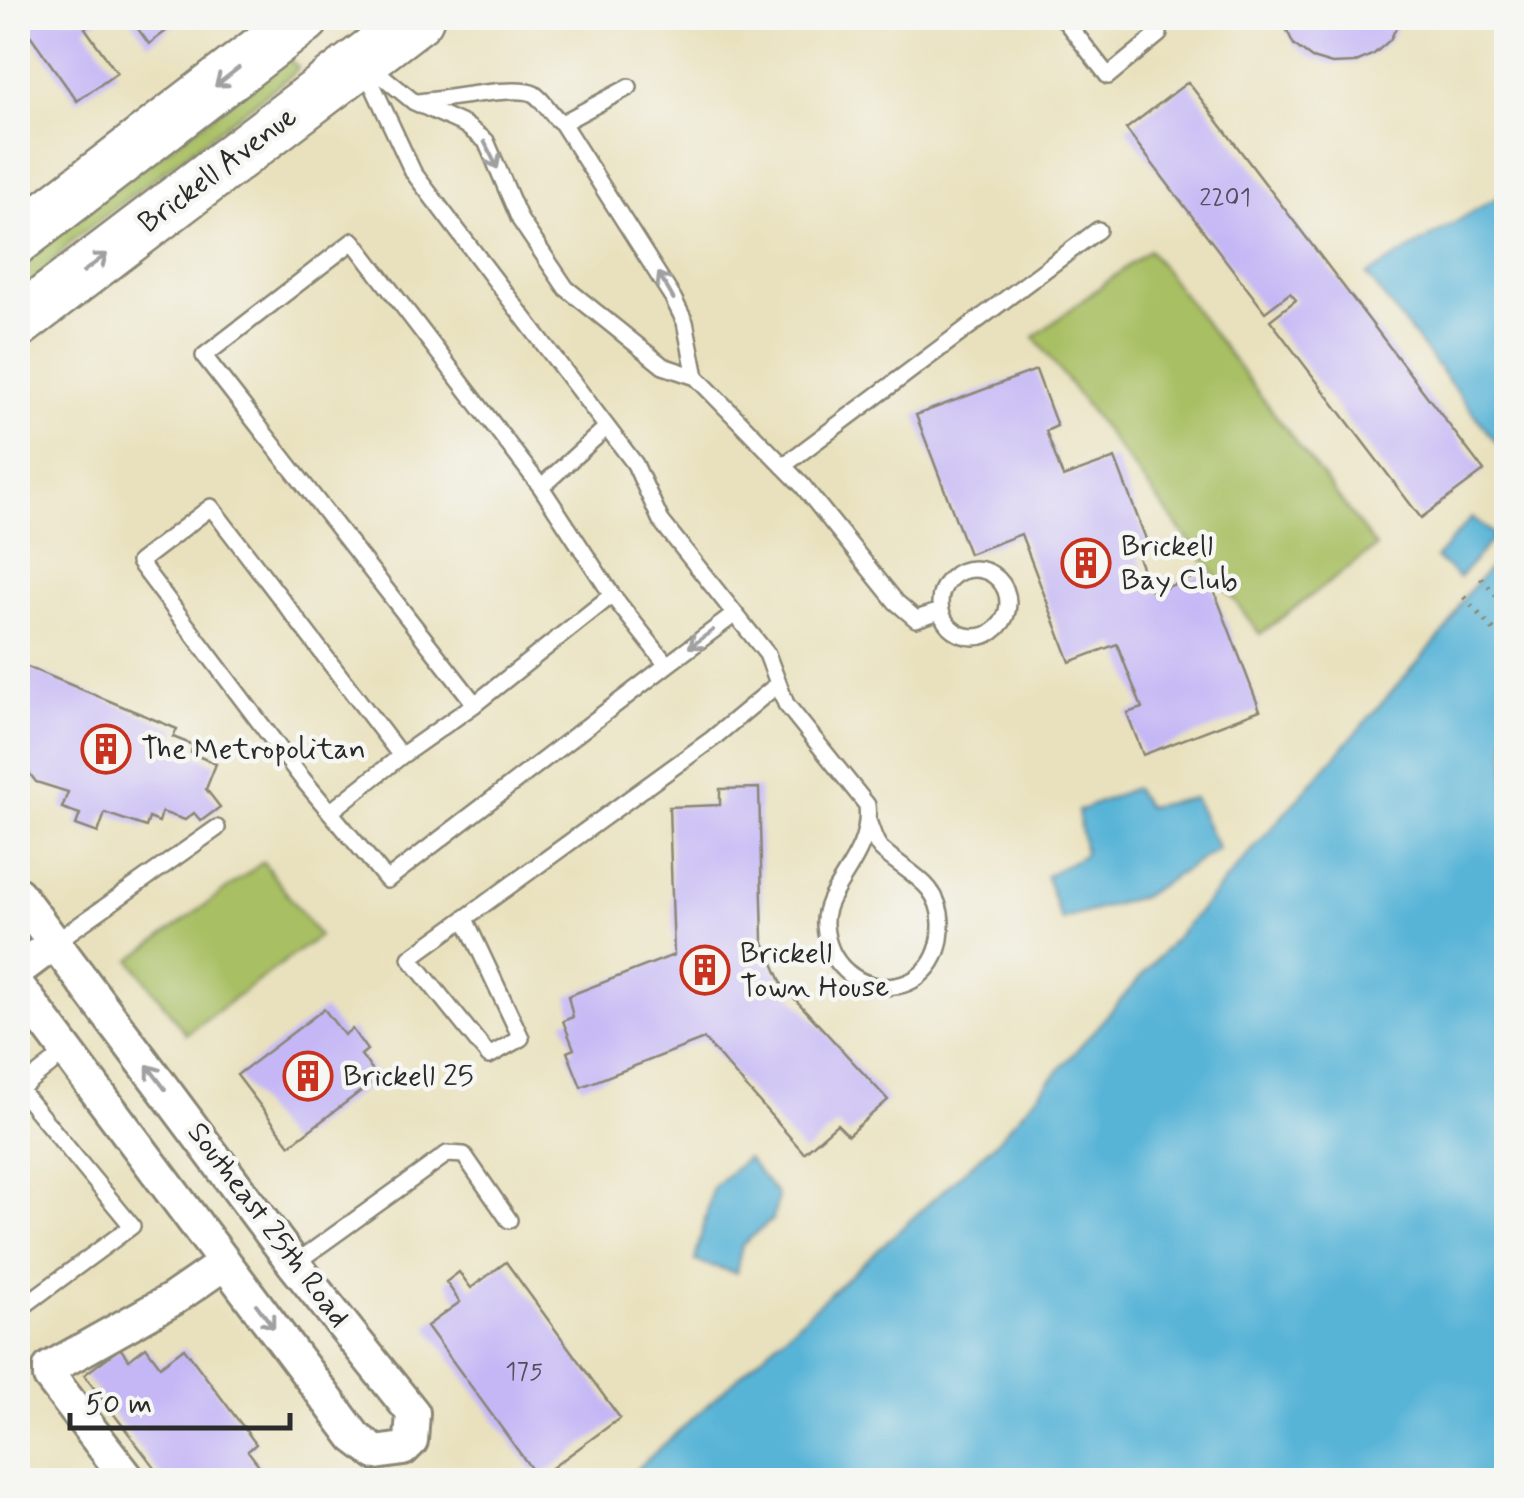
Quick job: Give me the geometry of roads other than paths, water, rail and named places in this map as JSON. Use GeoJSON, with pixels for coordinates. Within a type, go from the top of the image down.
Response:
{"type":"FeatureCollection","features":[{"type":"Feature","properties":{"kind":"main road"},"geometry":{"type":"LineString","coordinates":[[18,238],[304,18]]}},
{"type":"Feature","properties":{"kind":"main road"},"geometry":{"type":"LineString","coordinates":[[330,18],[362,60]]}},
{"type":"Feature","properties":{"kind":"main road","name":"Brickell Avenue"},"geometry":{"type":"LineString","coordinates":[[18,322],[418,18]]}},
{"type":"Feature","properties":{"kind":"street","name":"Southeast 25th Road"},"geometry":{"type":"LineString","coordinates":[[18,894],[294,1264],[413,1413],[412,1441],[403,1449],[376,1453],[355,1437],[18,986]]}},
{"type":"Feature","properties":{"kind":"street"},"geometry":{"type":"LineString","coordinates":[[18,970],[54,943]]}},
{"type":"Feature","properties":{"kind":"street"},"geometry":{"type":"LineString","coordinates":[[196,1225],[242,1194]]}},
{"type":"Feature","properties":{"kind":"street"},"geometry":{"type":"LineString","coordinates":[[128,1480],[50,1377],[50,1368],[174,1299],[225,1263]]}},
{"type":"Feature","properties":{"kind":"lane"},"geometry":{"type":"LineString","coordinates":[[1062,18],[1108,76],[1159,34]]}},
{"type":"Feature","properties":{"kind":"lane"},"geometry":{"type":"LineString","coordinates":[[362,60],[414,102],[465,125],[486,142],[520,220],[566,288],[663,366],[696,377],[783,466],[896,602],[916,618],[940,611]]}},
{"type":"Feature","properties":{"kind":"lane"},"geometry":{"type":"LineString","coordinates":[[362,60],[370,88],[413,172],[635,464],[661,521],[766,654],[786,704],[867,804],[863,848],[830,901],[824,924],[834,953],[850,978],[878,987],[905,985],[924,974],[938,950],[938,898],[918,874],[878,846],[868,821]]}},
{"type":"Feature","properties":{"kind":"lane"},"geometry":{"type":"LineString","coordinates":[[562,123],[629,87]]}},
{"type":"Feature","properties":{"kind":"lane"},"geometry":{"type":"LineString","coordinates":[[414,102],[454,101],[502,88],[520,88],[538,96],[562,123],[674,298],[685,322],[696,377]]}},
{"type":"Feature","properties":{"kind":"lane"},"geometry":{"type":"LineString","coordinates":[[783,466],[1098,230]]}},
{"type":"Feature","properties":{"kind":"lane"},"geometry":{"type":"LineString","coordinates":[[475,704],[204,356],[354,241],[541,488],[612,594],[667,664]]}},
{"type":"Feature","properties":{"kind":"lane"},"geometry":{"type":"LineString","coordinates":[[541,488],[606,427]]}},
{"type":"Feature","properties":{"kind":"lane"},"geometry":{"type":"LineString","coordinates":[[401,756],[211,507],[139,562],[330,812],[387,880],[735,614]]}},
{"type":"Feature","properties":{"kind":"lane"},"geometry":{"type":"LineString","coordinates":[[958,572],[990,572],[1005,587],[1004,619],[987,635],[964,636],[945,622],[940,611],[943,588],[958,572]]}},
{"type":"Feature","properties":{"kind":"lane"},"geometry":{"type":"LineString","coordinates":[[330,812],[475,704],[612,594]]}},
{"type":"Feature","properties":{"kind":"lane"},"geometry":{"type":"LineString","coordinates":[[465,919],[521,1038],[489,1056],[410,958],[712,738],[778,684]]}},
{"type":"Feature","properties":{"kind":"lane"},"geometry":{"type":"LineString","coordinates":[[54,943],[217,828]]}},
{"type":"Feature","properties":{"kind":"lane"},"geometry":{"type":"LineString","coordinates":[[18,1311],[132,1226],[18,1090],[65,1053]]}},
{"type":"Feature","properties":{"kind":"lane"},"geometry":{"type":"LineString","coordinates":[[294,1264],[446,1154],[464,1155],[510,1220]]}},
{"type":"Feature","properties":{"kind":"water"},"geometry":{"type":"Polygon","coordinates":[[[1506,192],[1506,455],[1367,275],[1506,192]]]}},
{"type":"Feature","properties":{"kind":"water"},"geometry":{"type":"Polygon","coordinates":[[[1472,517],[1495,536],[1459,578],[1436,558],[1472,517]]]}},
{"type":"Feature","properties":{"kind":"water"},"geometry":{"type":"Polygon","coordinates":[[[1506,549],[1506,1480],[625,1480],[994,1144],[1447,629],[1464,597],[1506,549]]]}},
{"type":"Feature","properties":{"kind":"water"},"geometry":{"type":"Polygon","coordinates":[[[1134,788],[1147,807],[1194,798],[1218,849],[1143,896],[1061,920],[1046,876],[1085,854],[1078,811],[1134,788]]]}},
{"type":"Feature","properties":{"kind":"water"},"geometry":{"type":"Polygon","coordinates":[[[747,1158],[778,1196],[773,1219],[742,1245],[736,1273],[695,1261],[713,1187],[747,1158]]]}},
{"type":"Feature","properties":{"kind":"place","name":"Brickell Bay Club"},"geometry":{"type":"Point","coordinates":[1086,563]}},
{"type":"Feature","properties":{"kind":"place","name":"The Metropolitan"},"geometry":{"type":"Point","coordinates":[106,749]}},
{"type":"Feature","properties":{"kind":"place","name":"Brickell Town House"},"geometry":{"type":"Point","coordinates":[705,970]}},
{"type":"Feature","properties":{"kind":"place","name":"Brickell 25"},"geometry":{"type":"Point","coordinates":[308,1076]}}]}
